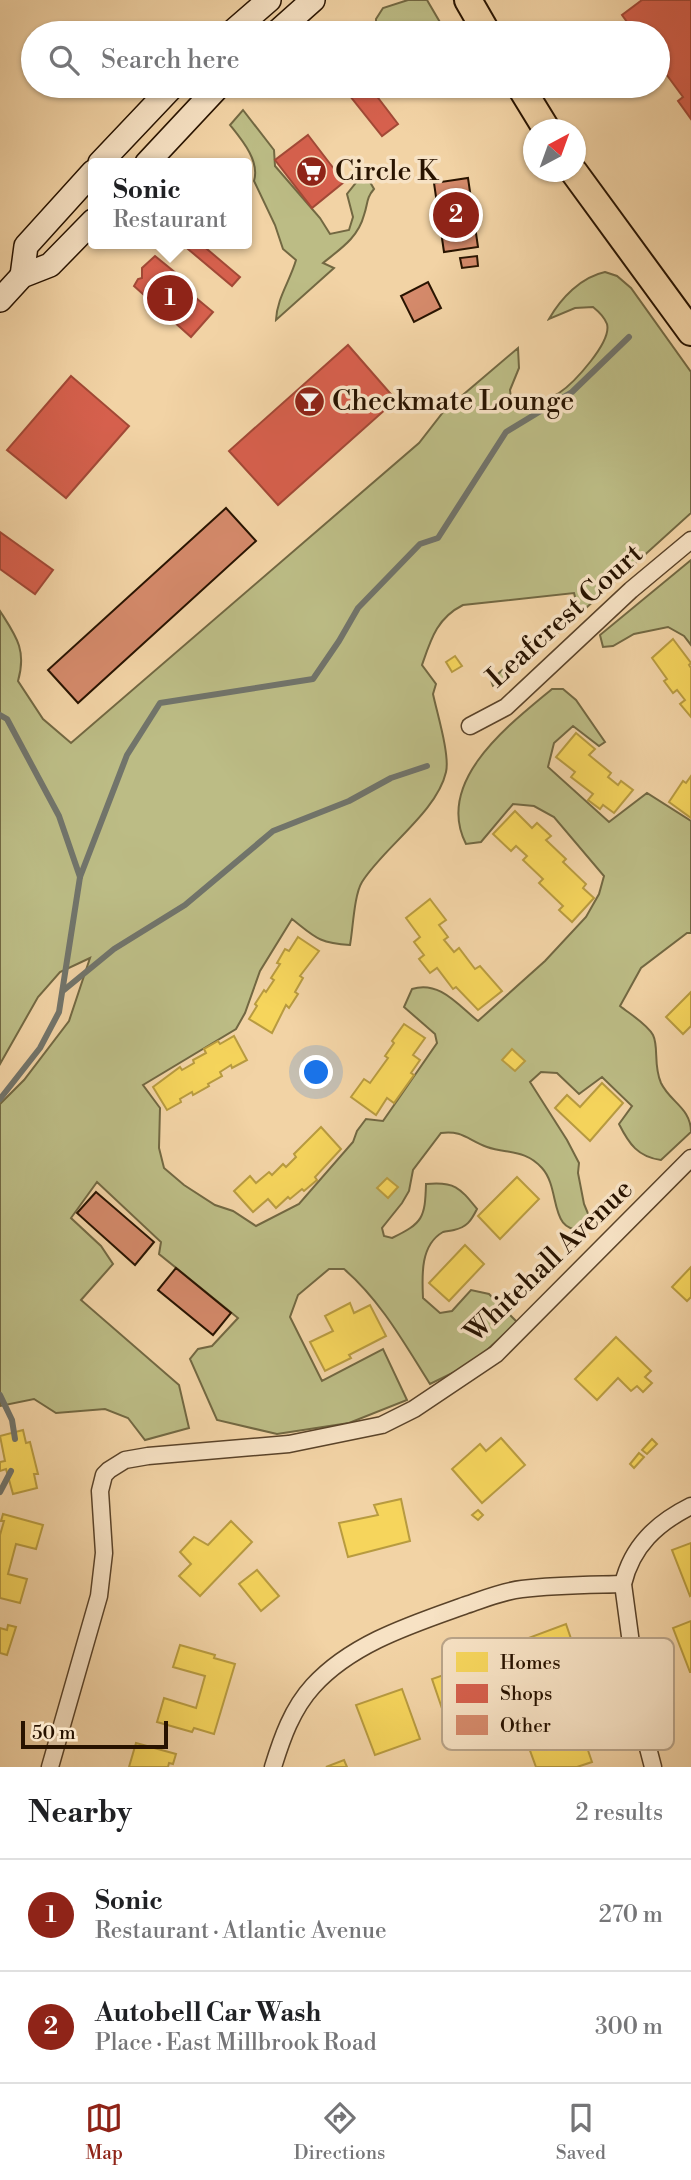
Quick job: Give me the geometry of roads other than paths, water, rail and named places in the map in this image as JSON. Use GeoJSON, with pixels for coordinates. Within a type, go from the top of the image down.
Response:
{"type":"FeatureCollection","features":[{"type":"Feature","properties":{"kind":"main road"},"geometry":{"type":"LineString","coordinates":[[245,21],[269,0]]}},
{"type":"Feature","properties":{"kind":"main road"},"geometry":{"type":"LineString","coordinates":[[289,21],[313,0]]}},
{"type":"Feature","properties":{"kind":"main road"},"geometry":{"type":"LineString","coordinates":[[468,0],[480,21]]}},
{"type":"Feature","properties":{"kind":"main road"},"geometry":{"type":"LineString","coordinates":[[105,158],[162,98]]}},
{"type":"Feature","properties":{"kind":"main road"},"geometry":{"type":"LineString","coordinates":[[152,158],[208,98]]}},
{"type":"Feature","properties":{"kind":"main road"},"geometry":{"type":"LineString","coordinates":[[528,98],[541,119]]}},
{"type":"Feature","properties":{"kind":"main road"},"geometry":{"type":"LineString","coordinates":[[22,276],[26,246],[88,178]]}},
{"type":"Feature","properties":{"kind":"main road"},"geometry":{"type":"LineString","coordinates":[[581,182],[691,332]]}},
{"type":"Feature","properties":{"kind":"main road"},"geometry":{"type":"LineString","coordinates":[[0,300],[22,276],[50,265],[88,225]]}},
{"type":"Feature","properties":{"kind":"street","name":"Leafcrest Court"},"geometry":{"type":"LineString","coordinates":[[470,726],[506,707],[631,590],[691,540]]}},
{"type":"Feature","properties":{"kind":"street","name":"Whitehall Avenue"},"geometry":{"type":"LineString","coordinates":[[50,1767],[99,1596],[104,1553],[100,1491],[104,1475],[114,1465],[148,1456],[289,1444],[382,1425],[414,1409],[496,1354],[691,1158]]}},
{"type":"Feature","properties":{"kind":"street"},"geometry":{"type":"LineString","coordinates":[[630,1638],[623,1584],[630,1561],[656,1527],[691,1506]]}},
{"type":"Feature","properties":{"kind":"street"},"geometry":{"type":"LineString","coordinates":[[274,1767],[294,1712],[312,1687],[344,1660],[367,1646],[426,1619],[520,1589],[623,1584]]}},
{"type":"Feature","properties":{"kind":"street"},"geometry":{"type":"LineString","coordinates":[[649,1750],[653,1767]]}},
{"type":"Feature","properties":{"kind":"waterway"},"geometry":{"type":"LineString","coordinates":[[0,1099],[40,1048],[59,1012],[80,877],[127,755],[160,703],[313,679],[358,608],[420,544],[438,538],[506,432],[572,392],[629,337]]}},
{"type":"Feature","properties":{"kind":"waterway"},"geometry":{"type":"LineString","coordinates":[[0,715],[7,719],[59,816],[80,877]]}},
{"type":"Feature","properties":{"kind":"waterway"},"geometry":{"type":"LineString","coordinates":[[64,990],[114,949],[185,905],[273,831],[349,801],[391,778],[427,766]]}},
{"type":"Feature","properties":{"kind":"waterway"},"geometry":{"type":"LineString","coordinates":[[0,1395],[12,1420],[15,1439]]}},
{"type":"Feature","properties":{"kind":"waterway"},"geometry":{"type":"LineString","coordinates":[[0,1492],[11,1471]]}},
{"type":"Feature","properties":{"kind":"place","name":"Circle K"},"geometry":{"type":"Point","coordinates":[312,171]}},
{"type":"Feature","properties":{"kind":"place","name":"Autobell Car Wash"},"geometry":{"type":"Point","coordinates":[456,215]}},
{"type":"Feature","properties":{"kind":"place","name":"Sonic"},"geometry":{"type":"Point","coordinates":[170,298]}},
{"type":"Feature","properties":{"kind":"place","name":"Checkmate Lounge"},"geometry":{"type":"Point","coordinates":[309,401]}}]}
